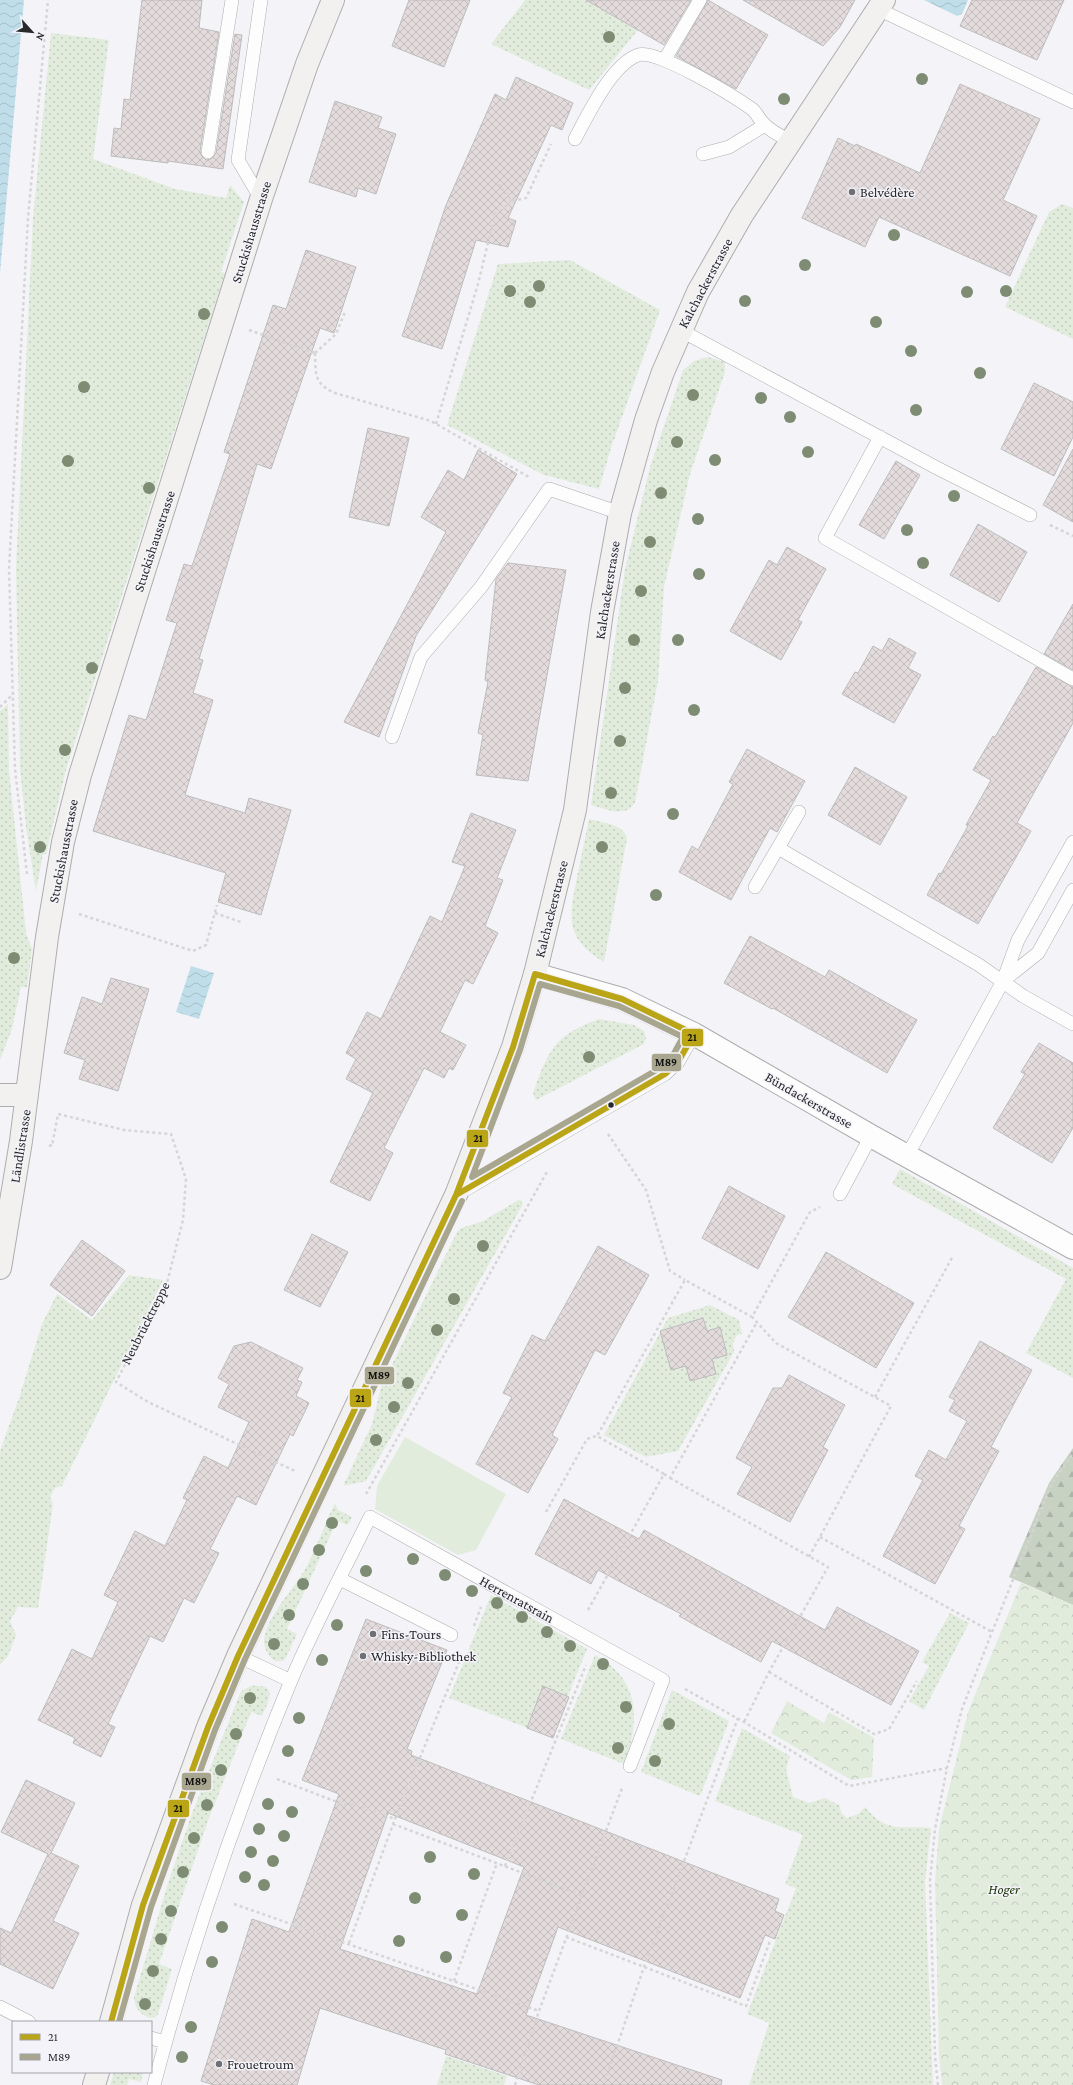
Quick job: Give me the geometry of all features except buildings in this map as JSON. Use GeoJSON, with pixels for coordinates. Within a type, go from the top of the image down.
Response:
{"type":"FeatureCollection","features":[{"type":"Feature","properties":{"kind":"street","name":"Stuckishausstrasse"},"geometry":{"type":"LineString","coordinates":[[27,1095],[47,937],[62,842],[82,767],[261,199],[307,64],[333,0]]}},
{"type":"Feature","properties":{"kind":"street","name":"Kalchackerstrasse"},"geometry":{"type":"LineString","coordinates":[[111,2021],[146,1898],[208,1727],[238,1656],[320,1486],[456,1195],[513,1047],[535,974],[575,810],[602,612],[620,513],[646,420],[680,330],[698,292],[727,241],[881,5]]}},
{"type":"Feature","properties":{"kind":"street","name":"Bündackerstrasse"},"geometry":{"type":"LineString","coordinates":[[535,974],[622,999],[694,1034],[870,1136],[1073,1248]]}},
{"type":"Feature","properties":{"kind":"street"},"geometry":{"type":"LineString","coordinates":[[0,1095],[27,1095]]}},
{"type":"Feature","properties":{"kind":"street","name":"Ländlistrasse"},"geometry":{"type":"LineString","coordinates":[[0,1268],[27,1095]]}},
{"type":"Feature","properties":{"kind":"street"},"geometry":{"type":"LineString","coordinates":[[94,2085],[98,2073]]}},
{"type":"Feature","properties":{"kind":"lane"},"geometry":{"type":"LineString","coordinates":[[208,152],[232,0]]}},
{"type":"Feature","properties":{"kind":"lane"},"geometry":{"type":"LineString","coordinates":[[261,0],[238,160],[261,199]]}},
{"type":"Feature","properties":{"kind":"lane"},"geometry":{"type":"LineString","coordinates":[[665,59],[700,0]]}},
{"type":"Feature","properties":{"kind":"lane"},"geometry":{"type":"LineString","coordinates":[[881,5],[1073,102]]}},
{"type":"Feature","properties":{"kind":"lane"},"geometry":{"type":"LineString","coordinates":[[575,139],[599,95],[622,66],[630,59],[643,54],[665,59],[753,110],[765,125],[791,142]]}},
{"type":"Feature","properties":{"kind":"lane"},"geometry":{"type":"LineString","coordinates":[[703,154],[729,147],[765,125]]}},
{"type":"Feature","properties":{"kind":"lane"},"geometry":{"type":"LineString","coordinates":[[680,330],[880,437],[1030,514]]}},
{"type":"Feature","properties":{"kind":"lane"},"geometry":{"type":"LineString","coordinates":[[880,437],[825,538],[1073,679]]}},
{"type":"Feature","properties":{"kind":"lane"},"geometry":{"type":"LineString","coordinates":[[392,737],[421,657],[481,587],[549,489],[620,513]]}},
{"type":"Feature","properties":{"kind":"lane"},"geometry":{"type":"LineString","coordinates":[[755,887],[799,812]]}},
{"type":"Feature","properties":{"kind":"lane"},"geometry":{"type":"LineString","coordinates":[[907,1156],[1002,981],[1018,940],[1073,842]]}},
{"type":"Feature","properties":{"kind":"lane"},"geometry":{"type":"LineString","coordinates":[[778,848],[979,965],[1023,996],[1073,1024]]}},
{"type":"Feature","properties":{"kind":"lane"},"geometry":{"type":"LineString","coordinates":[[1002,981],[1038,952],[1073,890]]}},
{"type":"Feature","properties":{"kind":"lane"},"geometry":{"type":"LineString","coordinates":[[456,1195],[596,1115],[672,1069],[694,1034]]}},
{"type":"Feature","properties":{"kind":"lane"},"geometry":{"type":"LineString","coordinates":[[840,1194],[870,1136]]}},
{"type":"Feature","properties":{"kind":"lane","name":"Herrenratsrain"},"geometry":{"type":"LineString","coordinates":[[340,1579],[370,1517],[663,1680]]}},
{"type":"Feature","properties":{"kind":"lane"},"geometry":{"type":"LineString","coordinates":[[154,2085],[210,1896],[232,1830],[291,1681],[340,1579],[452,1635]]}},
{"type":"Feature","properties":{"kind":"lane"},"geometry":{"type":"LineString","coordinates":[[238,1656],[291,1681]]}},
{"type":"Feature","properties":{"kind":"lane"},"geometry":{"type":"LineString","coordinates":[[630,1766],[663,1680]]}},
{"type":"Feature","properties":{"kind":"lane"},"geometry":{"type":"LineString","coordinates":[[0,2007],[27,2021]]}},
{"type":"Feature","properties":{"kind":"lane"},"geometry":{"type":"LineString","coordinates":[[152,2038],[166,2042]]}},
{"type":"Feature","properties":{"kind":"path"},"geometry":{"type":"LineString","coordinates":[[28,879],[15,769],[14,693],[9,569],[28,218],[48,0]]}},
{"type":"Feature","properties":{"kind":"path"},"geometry":{"type":"LineString","coordinates":[[436,424],[478,284],[495,214],[512,201],[526,198],[536,178]]}},
{"type":"Feature","properties":{"kind":"path"},"geometry":{"type":"LineString","coordinates":[[499,184],[512,201]]}},
{"type":"Feature","properties":{"kind":"path"},"geometry":{"type":"LineString","coordinates":[[315,353],[336,334],[345,312]]}},
{"type":"Feature","properties":{"kind":"path"},"geometry":{"type":"LineString","coordinates":[[223,322],[315,353]]}},
{"type":"Feature","properties":{"kind":"path"},"geometry":{"type":"LineString","coordinates":[[315,353],[316,378],[323,387],[335,393],[436,424],[549,489]]}},
{"type":"Feature","properties":{"kind":"path"},"geometry":{"type":"LineString","coordinates":[[0,706],[14,693]]}},
{"type":"Feature","properties":{"kind":"path"},"geometry":{"type":"LineString","coordinates":[[81,914],[193,951],[206,945],[217,905]]}},
{"type":"Feature","properties":{"kind":"path"},"geometry":{"type":"LineString","coordinates":[[215,913],[241,922]]}},
{"type":"Feature","properties":{"kind":"path","name":"Neubrücktreppe"},"geometry":{"type":"LineString","coordinates":[[52,1143],[58,1114],[124,1130],[171,1134],[186,1179],[184,1220],[167,1283],[116,1382],[148,1402],[293,1470],[320,1486]]}},
{"type":"Feature","properties":{"kind":"path"},"geometry":{"type":"LineString","coordinates":[[596,1115],[646,1190],[670,1271],[752,1317],[776,1343],[891,1406],[809,1557]]}},
{"type":"Feature","properties":{"kind":"path"},"geometry":{"type":"LineString","coordinates":[[363,1500],[548,1169]]}},
{"type":"Feature","properties":{"kind":"path"},"geometry":{"type":"LineString","coordinates":[[752,1317],[810,1212],[840,1194]]}},
{"type":"Feature","properties":{"kind":"path"},"geometry":{"type":"LineString","coordinates":[[875,1397],[953,1256]]}},
{"type":"Feature","properties":{"kind":"path"},"geometry":{"type":"LineString","coordinates":[[546,1512],[587,1439],[596,1436],[685,1280]]}},
{"type":"Feature","properties":{"kind":"path"},"geometry":{"type":"LineString","coordinates":[[670,1478],[757,1322]]}},
{"type":"Feature","properties":{"kind":"path"},"geometry":{"type":"LineString","coordinates":[[596,1436],[828,1567],[769,1672],[744,1722]]}},
{"type":"Feature","properties":{"kind":"path"},"geometry":{"type":"LineString","coordinates":[[938,2085],[935,2056],[930,1882],[935,1829],[947,1768],[962,1709],[992,1632],[1051,1485],[1073,1453]]}},
{"type":"Feature","properties":{"kind":"path"},"geometry":{"type":"LineString","coordinates":[[576,1632],[664,1474]]}},
{"type":"Feature","properties":{"kind":"path"},"geometry":{"type":"LineString","coordinates":[[820,1537],[992,1632]]}},
{"type":"Feature","properties":{"kind":"path"},"geometry":{"type":"LineString","coordinates":[[473,1628],[491,1584]]}},
{"type":"Feature","properties":{"kind":"path"},"geometry":{"type":"LineString","coordinates":[[504,1866],[595,1642]]}},
{"type":"Feature","properties":{"kind":"path"},"geometry":{"type":"LineString","coordinates":[[349,1943],[393,1824],[464,1650]]}},
{"type":"Feature","properties":{"kind":"path"},"geometry":{"type":"LineString","coordinates":[[769,1672],[874,1734],[889,1729],[917,1681]]}},
{"type":"Feature","properties":{"kind":"path"},"geometry":{"type":"LineString","coordinates":[[663,1680],[675,1684],[738,1718],[849,1786],[947,1768]]}},
{"type":"Feature","properties":{"kind":"path"},"geometry":{"type":"LineString","coordinates":[[605,2081],[644,1967],[738,1718]]}},
{"type":"Feature","properties":{"kind":"path"},"geometry":{"type":"LineString","coordinates":[[515,2085],[539,2011],[630,1766]]}},
{"type":"Feature","properties":{"kind":"path"},"geometry":{"type":"LineString","coordinates":[[255,1771],[346,1805],[355,1804],[395,1819]]}},
{"type":"Feature","properties":{"kind":"path"},"geometry":{"type":"LineString","coordinates":[[393,1824],[582,1895]]}},
{"type":"Feature","properties":{"kind":"path"},"geometry":{"type":"LineString","coordinates":[[454,1981],[497,1863]]}},
{"type":"Feature","properties":{"kind":"path"},"geometry":{"type":"LineString","coordinates":[[210,1896],[349,1943],[539,2011]]}},
{"type":"Feature","properties":{"kind":"path"},"geometry":{"type":"LineString","coordinates":[[566,1937],[746,2006],[770,1941]]}},
{"type":"Feature","properties":{"kind":"green space"},"geometry":{"type":"Polygon","coordinates":[[[525,0],[598,0],[595,5],[638,30],[589,90],[491,44],[525,0]]]}},
{"type":"Feature","properties":{"kind":"green space"},"geometry":{"type":"Polygon","coordinates":[[[51,33],[109,40],[93,159],[175,189],[226,198],[230,185],[244,202],[221,272],[225,273],[66,770],[46,854],[43,854],[36,891],[26,827],[20,769],[16,568],[33,218],[51,33]]]}},
{"type":"Feature","properties":{"kind":"green space"},"geometry":{"type":"Polygon","coordinates":[[[1062,204],[1073,208],[1073,339],[1005,307],[1049,212],[1062,204]]]}},
{"type":"Feature","properties":{"kind":"green space"},"geometry":{"type":"Polygon","coordinates":[[[570,260],[660,310],[611,448],[599,489],[544,475],[447,425],[498,264],[570,260]]]}},
{"type":"Feature","properties":{"kind":"green space"},"geometry":{"type":"Polygon","coordinates":[[[707,357],[725,362],[725,372],[690,474],[664,587],[658,681],[635,802],[626,810],[609,810],[591,805],[625,569],[650,467],[683,370],[694,361],[707,357]]]}},
{"type":"Feature","properties":{"kind":"green space"},"geometry":{"type":"Polygon","coordinates":[[[8,704],[9,770],[26,933],[32,949],[27,987],[21,987],[12,1029],[0,1060],[0,711],[8,704]]]}},
{"type":"Feature","properties":{"kind":"green space"},"geometry":{"type":"Polygon","coordinates":[[[589,819],[616,826],[625,833],[627,838],[604,962],[591,953],[582,944],[572,926],[572,904],[589,819]]]}},
{"type":"Feature","properties":{"kind":"green space"},"geometry":{"type":"Polygon","coordinates":[[[599,1019],[634,1025],[644,1031],[646,1038],[644,1044],[536,1100],[533,1093],[543,1066],[555,1046],[562,1038],[572,1031],[599,1019]]]}},
{"type":"Feature","properties":{"kind":"green space"},"geometry":{"type":"Polygon","coordinates":[[[900,1169],[1073,1268],[1073,1378],[1026,1353],[1066,1279],[892,1184],[900,1169]]]}},
{"type":"Feature","properties":{"kind":"green space"},"geometry":{"type":"Polygon","coordinates":[[[520,1199],[523,1204],[366,1481],[343,1486],[372,1424],[381,1387],[457,1232],[461,1228],[483,1221],[520,1199]]]}},
{"type":"Feature","properties":{"kind":"green space"},"geometry":{"type":"Polygon","coordinates":[[[129,1275],[163,1280],[62,1486],[55,1488],[50,1497],[53,1504],[38,1608],[18,1607],[10,1621],[16,1635],[8,1656],[0,1665],[0,1451],[19,1398],[42,1324],[57,1294],[92,1320],[129,1275]]]}},
{"type":"Feature","properties":{"kind":"green space"},"geometry":{"type":"Polygon","coordinates":[[[710,1305],[739,1320],[742,1334],[737,1335],[733,1343],[734,1352],[678,1451],[646,1457],[604,1435],[668,1318],[710,1305]]]}},
{"type":"Feature","properties":{"kind":"green space"},"geometry":{"type":"Polygon","coordinates":[[[405,1437],[506,1494],[476,1550],[458,1555],[375,1509],[377,1486],[405,1437]]]}},
{"type":"Feature","properties":{"kind":"green space"},"geometry":{"type":"Polygon","coordinates":[[[1073,1448],[1073,1605],[1009,1577],[1049,1483],[1073,1448]]]}},
{"type":"Feature","properties":{"kind":"green space"},"geometry":{"type":"Polygon","coordinates":[[[335,1503],[338,1510],[352,1517],[348,1525],[337,1521],[287,1629],[297,1634],[286,1658],[283,1661],[275,1661],[268,1655],[264,1640],[269,1623],[306,1568],[335,1503]]]}},
{"type":"Feature","properties":{"kind":"green space","name":"Hoger"},"geometry":{"type":"Polygon","coordinates":[[[1021,1583],[1073,1605],[1073,2085],[942,2085],[939,2055],[935,1881],[939,1829],[968,1712],[1021,1583]]]}},
{"type":"Feature","properties":{"kind":"green space"},"geometry":{"type":"Polygon","coordinates":[[[491,1595],[587,1649],[551,1737],[449,1698],[491,1595]]]}},
{"type":"Feature","properties":{"kind":"green space"},"geometry":{"type":"Polygon","coordinates":[[[950,1613],[969,1623],[924,1710],[909,1701],[929,1666],[922,1662],[950,1613]]]}},
{"type":"Feature","properties":{"kind":"green space"},"geometry":{"type":"Polygon","coordinates":[[[595,1655],[610,1665],[621,1677],[629,1689],[633,1703],[633,1732],[624,1764],[561,1739],[595,1655]]]}},
{"type":"Feature","properties":{"kind":"green space"},"geometry":{"type":"Polygon","coordinates":[[[251,1686],[260,1686],[269,1690],[269,1699],[262,1716],[251,1712],[208,1821],[159,1964],[172,1969],[158,2014],[156,2017],[150,2018],[143,2015],[138,2010],[134,1997],[168,1883],[191,1816],[241,1691],[251,1686]]]}},
{"type":"Feature","properties":{"kind":"green space"},"geometry":{"type":"Polygon","coordinates":[[[672,1690],[729,1721],[700,1796],[641,1772],[672,1690]]]}},
{"type":"Feature","properties":{"kind":"green space"},"geometry":{"type":"Polygon","coordinates":[[[787,1701],[824,1723],[829,1712],[874,1738],[872,1777],[851,1780],[771,1733],[787,1701]]]}},
{"type":"Feature","properties":{"kind":"green space"},"geometry":{"type":"Polygon","coordinates":[[[742,1728],[790,1756],[786,1769],[793,1797],[809,1803],[825,1798],[839,1805],[842,1814],[847,1818],[858,1814],[865,1807],[873,1816],[888,1825],[931,1828],[925,1882],[933,2085],[749,2085],[769,2023],[747,2014],[796,1888],[785,1884],[803,1835],[715,1801],[742,1728]]]}},
{"type":"Feature","properties":{"kind":"green space"},"geometry":{"type":"Polygon","coordinates":[[[446,2056],[507,2076],[504,2085],[437,2085],[446,2056]]]}},
{"type":"Feature","properties":{"kind":"green space"},"geometry":{"type":"Polygon","coordinates":[[[114,2073],[143,2073],[141,2082],[129,2079],[127,2085],[110,2085],[114,2073]]]}},
{"type":"Feature","properties":{"kind":"water"},"geometry":{"type":"Polygon","coordinates":[[[0,0],[24,0],[0,273],[0,0]]]}},
{"type":"Feature","properties":{"kind":"water"},"geometry":{"type":"Polygon","coordinates":[[[924,0],[968,0],[962,14],[957,16],[924,0]]]}},
{"type":"Feature","properties":{"kind":"water"},"geometry":{"type":"Polygon","coordinates":[[[191,966],[214,973],[199,1019],[176,1012],[191,966]]]}},
{"type":"Feature","properties":{"kind":"transit line","name":"21"},"geometry":{"type":"LineString","coordinates":[[535,974],[622,999],[694,1034],[678,1062],[665,1074],[456,1195],[513,1047],[535,974]]}},
{"type":"Feature","properties":{"kind":"transit line","name":"M89"},"geometry":{"type":"LineString","coordinates":[[540,984],[619,1006],[683,1037],[672,1057],[660,1068],[472,1177],[520,1050],[540,984]]}},
{"type":"Feature","properties":{"kind":"transit line","name":"21"},"geometry":{"type":"LineString","coordinates":[[111,2021],[143,1905],[208,1727],[238,1656],[456,1195]]}},
{"type":"Feature","properties":{"kind":"transit line","name":"M89"},"geometry":{"type":"LineString","coordinates":[[119,2021],[151,1907],[215,1730],[245,1659],[462,1201]]}},
{"type":"Feature","properties":{"kind":"place","name":"Belvédère"},"geometry":{"type":"Point","coordinates":[852,192]}},
{"type":"Feature","properties":{"kind":"place","name":"Fins-Tours"},"geometry":{"type":"Point","coordinates":[373,1634]}},
{"type":"Feature","properties":{"kind":"place","name":"Whisky-Bibliothek"},"geometry":{"type":"Point","coordinates":[363,1656]}},
{"type":"Feature","properties":{"kind":"place","name":"Frouetroum"},"geometry":{"type":"Point","coordinates":[219,2064]}}]}
